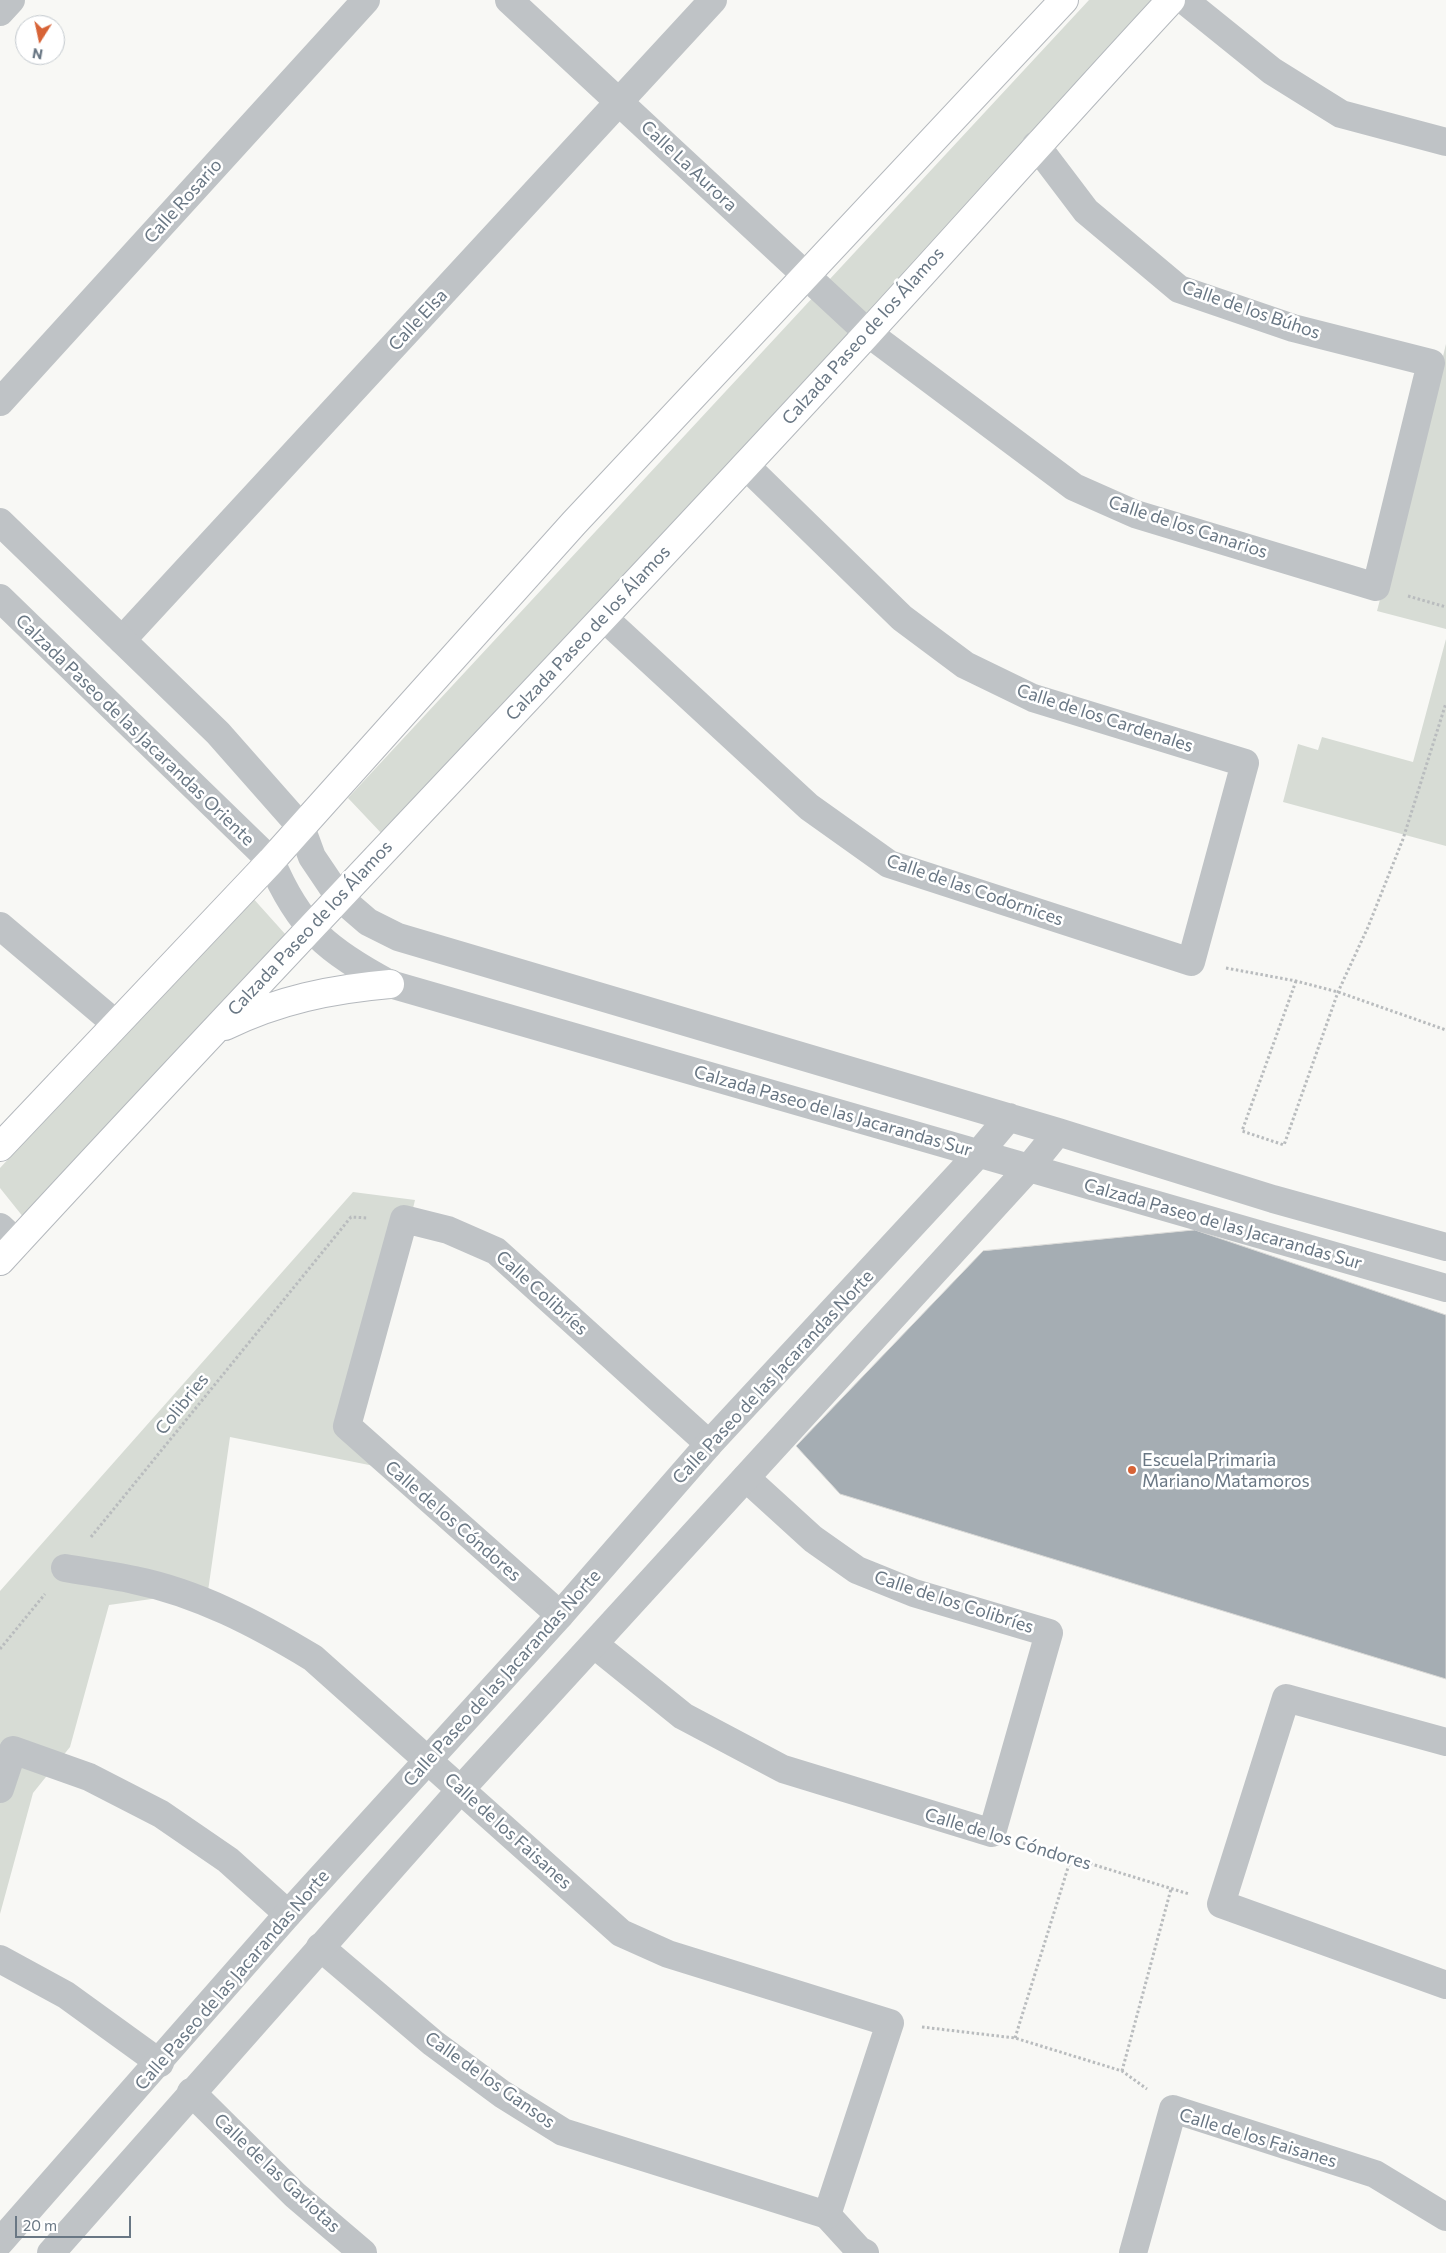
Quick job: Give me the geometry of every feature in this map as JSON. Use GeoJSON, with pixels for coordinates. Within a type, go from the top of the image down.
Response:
{"type":"FeatureCollection","features":[{"type":"Feature","properties":{"kind":"main road"},"geometry":{"type":"LineString","coordinates":[[0,1146],[271,861],[574,523],[805,274],[1064,0]]}},
{"type":"Feature","properties":{"kind":"main road","name":"Calzada Paseo de los Álamos"},"geometry":{"type":"LineString","coordinates":[[6,1244],[339,898],[603,617],[868,333],[1036,145],[1171,0]]}},
{"type":"Feature","properties":{"kind":"main road"},"geometry":{"type":"LineString","coordinates":[[210,1033],[252,1012],[297,997],[343,988],[390,984]]}},
{"type":"Feature","properties":{"kind":"street"},"geometry":{"type":"LineString","coordinates":[[0,12],[11,0]]}},
{"type":"Feature","properties":{"kind":"street","name":"Calle Rosario"},"geometry":{"type":"LineString","coordinates":[[0,402],[366,0]]}},
{"type":"Feature","properties":{"kind":"street","name":"Calle La Aurora"},"geometry":{"type":"LineString","coordinates":[[509,0],[868,333]]}},
{"type":"Feature","properties":{"kind":"street","name":"Calle Elsa"},"geometry":{"type":"LineString","coordinates":[[122,640],[713,0]]}},
{"type":"Feature","properties":{"kind":"street"},"geometry":{"type":"LineString","coordinates":[[1184,0],[1272,70],[1341,114],[1446,142]]}},
{"type":"Feature","properties":{"kind":"street","name":"Calle de los Búhos"},"geometry":{"type":"LineString","coordinates":[[1036,145],[1086,211],[1179,289],[1293,328],[1431,363],[1376,587]]}},
{"type":"Feature","properties":{"kind":"street","name":"Calle de los Canarios"},"geometry":{"type":"LineString","coordinates":[[868,333],[1074,487],[1135,514],[1376,587]]}},
{"type":"Feature","properties":{"kind":"street","name":"Calle de los Cardenales"},"geometry":{"type":"LineString","coordinates":[[745,464],[902,618],[965,665],[1033,698],[1245,763],[1191,962]]}},
{"type":"Feature","properties":{"kind":"street"},"geometry":{"type":"LineString","coordinates":[[0,522],[218,733],[301,827],[312,857],[339,898],[368,922],[398,937],[1058,1132],[1273,1199],[1446,1246]]}},
{"type":"Feature","properties":{"kind":"street","name":"Calzada Paseo de las Jacarandas Oriente"},"geometry":{"type":"LineString","coordinates":[[0,598],[271,861]]}},
{"type":"Feature","properties":{"kind":"street","name":"Calle de las Codornices"},"geometry":{"type":"LineString","coordinates":[[603,617],[809,807],[889,864],[1191,962]]}},
{"type":"Feature","properties":{"kind":"street","name":"Calzada Paseo de las Jacarandas Sur"},"geometry":{"type":"LineString","coordinates":[[271,861],[280,883],[294,908],[310,928],[326,944],[349,962],[390,984],[1446,1288]]}},
{"type":"Feature","properties":{"kind":"street"},"geometry":{"type":"LineString","coordinates":[[0,926],[116,1024]]}},
{"type":"Feature","properties":{"kind":"street","name":"Calle Paseo de las Jacarandas Norte"},"geometry":{"type":"LineString","coordinates":[[0,2244],[288,1914],[560,1615],[709,1444],[979,1154],[1009,1118]]}},
{"type":"Feature","properties":{"kind":"street"},"geometry":{"type":"LineString","coordinates":[[51,2253],[191,2092],[462,1788],[595,1645],[1028,1169],[1058,1132]]}},
{"type":"Feature","properties":{"kind":"street","name":"Calle Colibríes"},"geometry":{"type":"LineString","coordinates":[[404,1219],[448,1230],[496,1251],[709,1444]]}},
{"type":"Feature","properties":{"kind":"street","name":"Calle de los Cóndores"},"geometry":{"type":"LineString","coordinates":[[404,1219],[346,1426],[560,1615]]}},
{"type":"Feature","properties":{"kind":"street","name":"Calle de los Colibríes"},"geometry":{"type":"LineString","coordinates":[[746,1478],[813,1539],[857,1570],[914,1593],[1049,1633],[992,1834]]}},
{"type":"Feature","properties":{"kind":"street","name":"Calle de los Faisanes"},"geometry":{"type":"LineString","coordinates":[[66,1568],[134,1580],[191,1596],[259,1626],[313,1658],[462,1788],[621,1933],[668,1954],[890,2023]]}},
{"type":"Feature","properties":{"kind":"street","name":"Calle de los Cóndores"},"geometry":{"type":"LineString","coordinates":[[595,1645],[683,1716],[783,1769],[992,1834]]}},
{"type":"Feature","properties":{"kind":"street"},"geometry":{"type":"LineString","coordinates":[[1446,1742],[1286,1698],[1221,1904],[1446,1985]]}},
{"type":"Feature","properties":{"kind":"street"},"geometry":{"type":"LineString","coordinates":[[0,1789],[13,1750],[89,1777],[161,1814],[228,1860],[288,1914]]}},
{"type":"Feature","properties":{"kind":"street","name":"Calle de los Gansos"},"geometry":{"type":"LineString","coordinates":[[320,1947],[434,2043],[502,2094],[563,2132],[827,2216],[859,2250],[865,2253]]}},
{"type":"Feature","properties":{"kind":"street"},"geometry":{"type":"LineString","coordinates":[[0,1959],[66,1995],[160,2062]]}},
{"type":"Feature","properties":{"kind":"street"},"geometry":{"type":"LineString","coordinates":[[827,2216],[890,2023]]}},
{"type":"Feature","properties":{"kind":"street","name":"Calle de las Gaviotas"},"geometry":{"type":"LineString","coordinates":[[191,2092],[295,2195],[363,2253]]}},
{"type":"Feature","properties":{"kind":"street","name":"Calle de los Faisanes"},"geometry":{"type":"LineString","coordinates":[[1133,2253],[1173,2109],[1376,2174],[1446,2217]]}},
{"type":"Feature","properties":{"kind":"street"},"geometry":{"type":"LineString","coordinates":[[0,2244],[11,2253]]}},
{"type":"Feature","properties":{"kind":"path"},"geometry":{"type":"LineString","coordinates":[[1296,981],[1242,1131],[1284,1145],[1338,992],[1368,927],[1403,839],[1446,703]]}},
{"type":"Feature","properties":{"kind":"path"},"geometry":{"type":"LineString","coordinates":[[1191,962],[1296,981],[1338,992],[1446,1030]]}},
{"type":"Feature","properties":{"kind":"path","name":"Colibries"},"geometry":{"type":"LineString","coordinates":[[0,1649],[351,1217],[404,1219]]}},
{"type":"Feature","properties":{"kind":"path","name":"Calle de los Cóndores"},"geometry":{"type":"LineString","coordinates":[[992,1834],[1221,1904]]}},
{"type":"Feature","properties":{"kind":"path"},"geometry":{"type":"LineString","coordinates":[[1015,2038],[1071,1858]]}},
{"type":"Feature","properties":{"kind":"path"},"geometry":{"type":"LineString","coordinates":[[1122,2071],[1171,1888]]}},
{"type":"Feature","properties":{"kind":"path"},"geometry":{"type":"LineString","coordinates":[[890,2023],[1015,2038],[1122,2071],[1173,2109]]}},
{"type":"Feature","properties":{"kind":"shaded area"},"geometry":{"type":"Polygon","coordinates":[[[1089,0],[1161,0],[383,835],[348,798],[1089,0]]]}},
{"type":"Feature","properties":{"kind":"shaded area"},"geometry":{"type":"Polygon","coordinates":[[[1446,344],[1446,629],[1377,611],[1388,569],[1391,569],[1446,344]]]}},
{"type":"Feature","properties":{"kind":"shaded area"},"geometry":{"type":"Polygon","coordinates":[[[1446,639],[1446,846],[1283,802],[1298,744],[1318,750],[1322,737],[1413,762],[1446,639]]]}},
{"type":"Feature","properties":{"kind":"shaded area"},"geometry":{"type":"Polygon","coordinates":[[[251,896],[286,935],[24,1218],[0,1188],[0,1168],[251,896]]]}},
{"type":"Feature","properties":{"kind":"shaded area"},"geometry":{"type":"Polygon","coordinates":[[[353,1192],[415,1200],[361,1421],[384,1468],[230,1437],[208,1591],[109,1605],[70,1747],[33,1793],[0,1914],[0,1591],[353,1192]]]}},
{"type":"Feature","properties":{"kind":"building","name":"Escuela Primaria Mariano Matamoros"},"geometry":{"type":"Polygon","coordinates":[[[1195,1230],[1446,1315],[1446,1679],[840,1494],[796,1446],[983,1251],[1195,1230]]]}},
{"type":"Feature","properties":{"kind":"place","name":"Escuela Primaria Mariano Matamoros"},"geometry":{"type":"Point","coordinates":[1132,1470]}}]}
